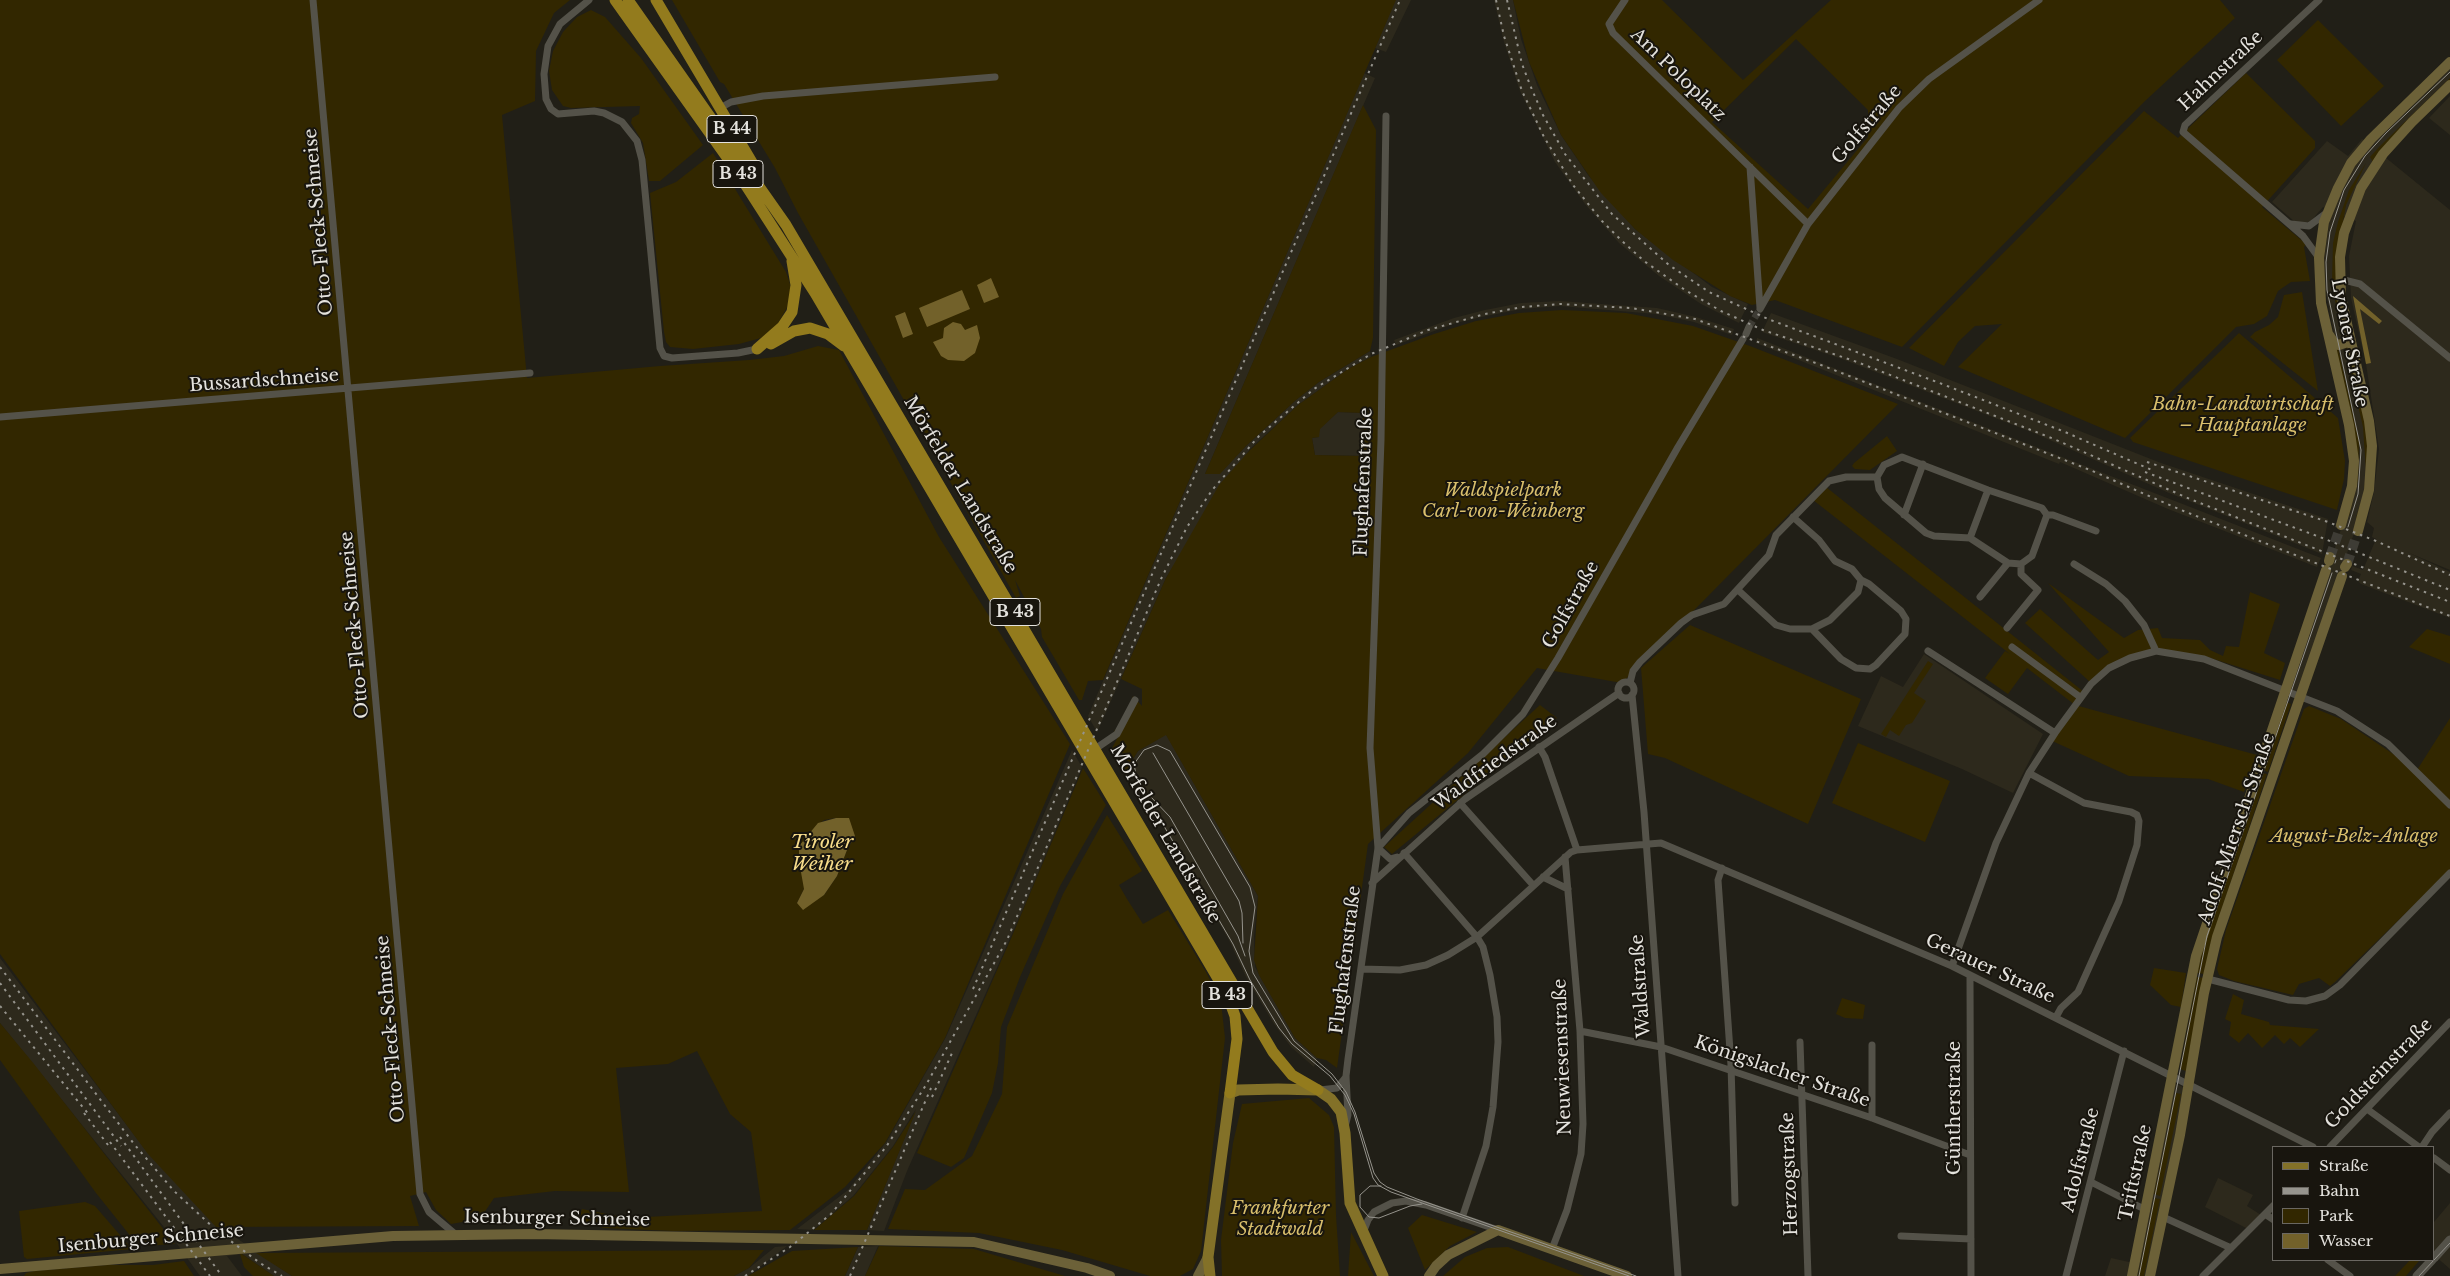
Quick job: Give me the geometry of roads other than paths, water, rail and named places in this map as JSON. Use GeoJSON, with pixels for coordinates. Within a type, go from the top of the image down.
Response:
{"type":"FeatureCollection","features":[{"type":"Feature","properties":{"kind":"highway"},"geometry":{"type":"LineString","coordinates":[[605,0],[636,33]]}},
{"type":"Feature","properties":{"kind":"highway","name":"Mörfelder Landstraße"},"geometry":{"type":"LineString","coordinates":[[614,0],[736,170],[787,248],[849,350],[1227,994],[1235,1016],[1237,1039],[1230,1092]]}},
{"type":"Feature","properties":{"kind":"highway","name":"Mörfelder Landstraße"},"geometry":{"type":"LineString","coordinates":[[628,0],[786,225],[1273,1052],[1292,1075],[1319,1090]]}},
{"type":"Feature","properties":{"kind":"highway","name":"B 44"},"geometry":{"type":"LineString","coordinates":[[656,0],[786,225]]}},
{"type":"Feature","properties":{"kind":"highway"},"geometry":{"type":"LineString","coordinates":[[665,0],[677,34]]}},
{"type":"Feature","properties":{"kind":"highway"},"geometry":{"type":"LineString","coordinates":[[758,349],[782,327],[792,312],[796,285],[787,248]]}},
{"type":"Feature","properties":{"kind":"highway"},"geometry":{"type":"LineString","coordinates":[[758,349],[794,331],[810,328],[828,334],[849,350]]}},
{"type":"Feature","properties":{"kind":"main road","name":"Lyoner Straße"},"geometry":{"type":"LineString","coordinates":[[2341,525],[2352,486],[2354,460],[2349,425],[2319,286],[2321,234],[2327,212],[2351,163],[2371,139],[2450,62]]}},
{"type":"Feature","properties":{"kind":"main road","name":"Lyoner Straße"},"geometry":{"type":"LineString","coordinates":[[2358,531],[2369,490],[2372,446],[2369,421],[2350,338],[2340,280],[2344,233],[2352,205],[2367,177],[2390,146],[2450,85]]}},
{"type":"Feature","properties":{"kind":"main road"},"geometry":{"type":"LineString","coordinates":[[2351,163],[2360,156],[2368,158],[2367,177]]}},
{"type":"Feature","properties":{"kind":"main road"},"geometry":{"type":"LineString","coordinates":[[2328,334],[2334,343],[2339,345],[2345,343],[2350,338]]}},
{"type":"Feature","properties":{"kind":"main road","name":"Adolf-Miersch-Straße"},"geometry":{"type":"LineString","coordinates":[[2174,1077],[2192,974],[2203,934],[2328,563]]}},
{"type":"Feature","properties":{"kind":"main road","name":"Adolf-Miersch-Straße"},"geometry":{"type":"LineString","coordinates":[[2189,1085],[2217,937],[2345,569]]}},
{"type":"Feature","properties":{"kind":"main road","name":"Triftstraße"},"geometry":{"type":"LineString","coordinates":[[2132,1276],[2174,1077]]}},
{"type":"Feature","properties":{"kind":"main road","name":"Triftstraße"},"geometry":{"type":"LineString","coordinates":[[2150,1276],[2189,1085]]}},
{"type":"Feature","properties":{"kind":"main road"},"geometry":{"type":"LineString","coordinates":[[1230,1092],[1248,1089],[1319,1090]]}},
{"type":"Feature","properties":{"kind":"main road","name":"B 43"},"geometry":{"type":"LineString","coordinates":[[1319,1090],[1339,1109],[1345,1127],[1350,1203],[1383,1276]]}},
{"type":"Feature","properties":{"kind":"main road","name":"B 43"},"geometry":{"type":"LineString","coordinates":[[1210,1276],[1208,1257],[1230,1092]]}},
{"type":"Feature","properties":{"kind":"main road"},"geometry":{"type":"LineString","coordinates":[[1429,1276],[1436,1266],[1448,1255],[1498,1230],[1627,1276]]}},
{"type":"Feature","properties":{"kind":"main road","name":"Isenburger Schneise"},"geometry":{"type":"LineString","coordinates":[[0,1268],[270,1245],[393,1236],[455,1234],[974,1242],[1087,1268],[1110,1276]]}},
{"type":"Feature","properties":{"kind":"main road"},"geometry":{"type":"LineString","coordinates":[[1198,1276],[1208,1257]]}},
{"type":"Feature","properties":{"kind":"street","name":"Otto-Fleck-Schneise"},"geometry":{"type":"LineString","coordinates":[[313,0],[420,1194],[429,1212],[455,1234]]}},
{"type":"Feature","properties":{"kind":"street","name":"Am Poloplatz"},"geometry":{"type":"LineString","coordinates":[[1625,0],[1609,24],[1613,33],[1808,224]]}},
{"type":"Feature","properties":{"kind":"street","name":"Golfstraße"},"geometry":{"type":"LineString","coordinates":[[1750,166],[1760,309],[1808,224],[1899,108],[1929,79],[2039,0]]}},
{"type":"Feature","properties":{"kind":"street","name":"Hahnstraße"},"geometry":{"type":"LineString","coordinates":[[2319,0],[2184,129],[2186,136],[2306,239],[2319,258]]}},
{"type":"Feature","properties":{"kind":"street"},"geometry":{"type":"LineString","coordinates":[[587,1],[560,24],[548,46],[544,74],[546,99],[551,109],[558,114],[594,111],[604,113],[622,122],[637,141],[642,160],[659,340],[664,356],[680,358],[758,349]]}},
{"type":"Feature","properties":{"kind":"street"},"geometry":{"type":"LineString","coordinates":[[720,108],[731,102],[763,96],[994,77]]}},
{"type":"Feature","properties":{"kind":"street","name":"Flughafenstraße"},"geometry":{"type":"LineString","coordinates":[[1345,1127],[1348,1115],[1346,1076],[1371,883],[1378,848],[1370,748],[1381,440],[1386,116]]}},
{"type":"Feature","properties":{"kind":"street"},"geometry":{"type":"LineString","coordinates":[[2289,224],[2298,227],[2308,226],[2318,221],[2327,212]]}},
{"type":"Feature","properties":{"kind":"street"},"geometry":{"type":"LineString","coordinates":[[2340,280],[2360,284],[2450,358]]}},
{"type":"Feature","properties":{"kind":"street","name":"Golfstraße"},"geometry":{"type":"LineString","coordinates":[[1378,848],[1409,813],[1483,754],[1523,714],[1572,634],[1678,447],[1746,333]]}},
{"type":"Feature","properties":{"kind":"street","name":"Bussardschneise"},"geometry":{"type":"LineString","coordinates":[[0,418],[349,390],[530,373]]}},
{"type":"Feature","properties":{"kind":"street"},"geometry":{"type":"LineString","coordinates":[[1902,457],[1988,490],[2042,508],[2047,516],[2032,556],[2021,564],[2008,563],[1970,538],[1934,536],[1926,533],[1885,498],[1879,488],[1876,477],[1884,465],[1902,457]]}},
{"type":"Feature","properties":{"kind":"street"},"geometry":{"type":"LineString","coordinates":[[1904,515],[1923,464]]}},
{"type":"Feature","properties":{"kind":"street","name":"Waldfriedstraße"},"geometry":{"type":"LineString","coordinates":[[1371,883],[1460,803],[1619,693],[1620,685],[1624,682],[1630,682],[1633,671],[1640,662],[1681,623],[1692,615],[1724,604],[1769,555],[1776,535],[1829,481],[1846,478],[1876,477]]}},
{"type":"Feature","properties":{"kind":"street"},"geometry":{"type":"LineString","coordinates":[[1970,538],[1988,490]]}},
{"type":"Feature","properties":{"kind":"street"},"geometry":{"type":"LineString","coordinates":[[2047,516],[2053,515],[2096,531]]}},
{"type":"Feature","properties":{"kind":"street"},"geometry":{"type":"LineString","coordinates":[[1793,517],[1819,540],[1835,562],[1852,569],[1861,580],[1869,584],[1904,614],[1905,634],[1870,669],[1856,668],[1841,659],[1812,628]]}},
{"type":"Feature","properties":{"kind":"street"},"geometry":{"type":"LineString","coordinates":[[1980,596],[2008,563]]}},
{"type":"Feature","properties":{"kind":"street"},"geometry":{"type":"LineString","coordinates":[[2007,628],[2038,590],[2020,574],[2021,564]]}},
{"type":"Feature","properties":{"kind":"street"},"geometry":{"type":"LineString","coordinates":[[2074,564],[2106,584],[2125,601],[2144,626],[2156,651]]}},
{"type":"Feature","properties":{"kind":"street"},"geometry":{"type":"LineString","coordinates":[[1738,590],[1776,625],[1790,629],[1812,628],[1830,620],[1843,609],[1858,592],[1861,580]]}},
{"type":"Feature","properties":{"kind":"street"},"geometry":{"type":"LineString","coordinates":[[2012,647],[2080,697]]}},
{"type":"Feature","properties":{"kind":"street"},"geometry":{"type":"LineString","coordinates":[[1928,651],[2055,733]]}},
{"type":"Feature","properties":{"kind":"street"},"geometry":{"type":"LineString","coordinates":[[1952,966],[1996,843],[2029,773],[2080,697],[2091,684],[2109,668],[2130,658],[2156,651],[2204,659],[2286,689],[2347,716],[2386,742],[2450,805]]}},
{"type":"Feature","properties":{"kind":"street"},"geometry":{"type":"LineString","coordinates":[[1619,693],[1625,697],[1632,695],[1634,689],[1630,682]]}},
{"type":"Feature","properties":{"kind":"street","name":"Waldstraße"},"geometry":{"type":"LineString","coordinates":[[1632,695],[1646,844],[1678,1276]]}},
{"type":"Feature","properties":{"kind":"street"},"geometry":{"type":"LineString","coordinates":[[1095,749],[1117,734],[1136,700]]}},
{"type":"Feature","properties":{"kind":"street"},"geometry":{"type":"LineString","coordinates":[[1361,969],[1400,970],[1426,965],[1448,956],[1477,937],[1565,857],[1577,850],[1545,757],[1539,747]]}},
{"type":"Feature","properties":{"kind":"street"},"geometry":{"type":"LineString","coordinates":[[2029,773],[2084,803],[2131,812],[2136,815],[2139,821],[2136,845],[2119,901],[2078,992],[2061,1008],[2056,1017]]}},
{"type":"Feature","properties":{"kind":"street"},"geometry":{"type":"LineString","coordinates":[[1460,803],[1533,886]]}},
{"type":"Feature","properties":{"kind":"street","name":"Gerauer Straße"},"geometry":{"type":"LineString","coordinates":[[1577,850],[1661,843],[1952,966],[2311,1146]]}},
{"type":"Feature","properties":{"kind":"street"},"geometry":{"type":"LineString","coordinates":[[1378,848],[1390,859],[1402,854],[1477,937],[1490,975],[1497,1016],[1497,1075],[1486,1146],[1462,1218]]}},
{"type":"Feature","properties":{"kind":"street","name":"Neuwiesenstraße"},"geometry":{"type":"LineString","coordinates":[[1552,1250],[1567,1210],[1582,1154],[1583,1118],[1580,1031],[1565,857]]}},
{"type":"Feature","properties":{"kind":"street"},"geometry":{"type":"LineString","coordinates":[[1722,868],[1718,880],[1730,1071],[1735,1203]]}},
{"type":"Feature","properties":{"kind":"street"},"geometry":{"type":"LineString","coordinates":[[2208,979],[2289,1000],[2306,1001],[2325,996],[2345,980],[2450,873]]}},
{"type":"Feature","properties":{"kind":"street"},"geometry":{"type":"LineString","coordinates":[[1543,877],[1568,889]]}},
{"type":"Feature","properties":{"kind":"street","name":"Güntherstraße"},"geometry":{"type":"LineString","coordinates":[[1970,976],[1971,1276]]}},
{"type":"Feature","properties":{"kind":"street","name":"Goldsteinstraße"},"geometry":{"type":"LineString","coordinates":[[2331,1146],[2450,1022]]}},
{"type":"Feature","properties":{"kind":"street","name":"Königslacher Straße"},"geometry":{"type":"LineString","coordinates":[[1580,1031],[1660,1047],[1872,1118],[1970,1155]]}},
{"type":"Feature","properties":{"kind":"street","name":"Herzogstraße"},"geometry":{"type":"LineString","coordinates":[[1800,1042],[1808,1276]]}},
{"type":"Feature","properties":{"kind":"street"},"geometry":{"type":"LineString","coordinates":[[1872,1045],[1872,1118]]}},
{"type":"Feature","properties":{"kind":"street","name":"Adolfstraße"},"geometry":{"type":"LineString","coordinates":[[2066,1276],[2124,1051]]}},
{"type":"Feature","properties":{"kind":"street"},"geometry":{"type":"LineString","coordinates":[[1319,1090],[1336,1088],[1346,1076]]}},
{"type":"Feature","properties":{"kind":"street"},"geometry":{"type":"LineString","coordinates":[[2367,1109],[2420,1146]]}},
{"type":"Feature","properties":{"kind":"street"},"geometry":{"type":"LineString","coordinates":[[2422,1146],[2450,1113]]}},
{"type":"Feature","properties":{"kind":"street"},"geometry":{"type":"LineString","coordinates":[[2435,1159],[2450,1170]]}},
{"type":"Feature","properties":{"kind":"street"},"geometry":{"type":"LineString","coordinates":[[2091,1182],[2146,1210]]}},
{"type":"Feature","properties":{"kind":"street"},"geometry":{"type":"LineString","coordinates":[[1363,1234],[1369,1218],[1377,1210],[1402,1201],[1418,1202],[1498,1230]]}},
{"type":"Feature","properties":{"kind":"street"},"geometry":{"type":"LineString","coordinates":[[2207,1275],[2272,1207]]}},
{"type":"Feature","properties":{"kind":"street"},"geometry":{"type":"LineString","coordinates":[[2265,1214],[2272,1219]]}},
{"type":"Feature","properties":{"kind":"street"},"geometry":{"type":"LineString","coordinates":[[2163,1217],[2231,1248]]}},
{"type":"Feature","properties":{"kind":"street"},"geometry":{"type":"LineString","coordinates":[[1901,1236],[1970,1239]]}},
{"type":"Feature","properties":{"kind":"street"},"geometry":{"type":"LineString","coordinates":[[2435,1257],[2450,1240]]}},
{"type":"Feature","properties":{"kind":"street"},"geometry":{"type":"LineString","coordinates":[[2332,1261],[2350,1276]]}},
{"type":"Feature","properties":{"kind":"street"},"geometry":{"type":"LineString","coordinates":[[2417,1276],[2431,1261]]}},
{"type":"Feature","properties":{"kind":"water"},"geometry":{"type":"Polygon","coordinates":[[[991,278],[999,297],[984,303],[977,285],[991,278]]]}},
{"type":"Feature","properties":{"kind":"water"},"geometry":{"type":"Polygon","coordinates":[[[962,290],[970,309],[927,327],[919,308],[962,290]]]}},
{"type":"Feature","properties":{"kind":"water"},"geometry":{"type":"Polygon","coordinates":[[[2353,296],[2382,321],[2379,324],[2360,309],[2371,363],[2366,364],[2353,296]]]}},
{"type":"Feature","properties":{"kind":"water"},"geometry":{"type":"Polygon","coordinates":[[[905,312],[913,334],[903,338],[895,316],[905,312]]]}},
{"type":"Feature","properties":{"kind":"water"},"geometry":{"type":"Polygon","coordinates":[[[953,322],[961,324],[965,330],[977,325],[980,338],[975,353],[964,361],[948,360],[941,356],[933,342],[943,338],[944,328],[953,322]]]}},
{"type":"Feature","properties":{"kind":"water","name":"Tiroler Weiher"},"geometry":{"type":"Polygon","coordinates":[[[836,818],[849,818],[855,836],[847,850],[837,876],[824,895],[803,910],[797,903],[804,889],[799,861],[799,846],[818,823],[836,818]]]}},
{"type":"Feature","properties":{"kind":"tunnel"},"geometry":{"type":"LineString","coordinates":[[1749,327],[1760,309]]}},
{"type":"Feature","properties":{"kind":"tunnel"},"geometry":{"type":"LineString","coordinates":[[2330,557],[2341,525]]}},
{"type":"Feature","properties":{"kind":"tunnel"},"geometry":{"type":"LineString","coordinates":[[2347,564],[2358,531]]}},
{"type":"Feature","properties":{"kind":"tram line"},"geometry":{"type":"LineString","coordinates":[[2348,527],[2358,494],[2361,450],[2327,290],[2326,262],[2330,232],[2344,190],[2365,156],[2386,133],[2450,72]]}},
{"type":"Feature","properties":{"kind":"tram line"},"geometry":{"type":"LineString","coordinates":[[2139,1276],[2207,936],[2332,573]]}},
{"type":"Feature","properties":{"kind":"tram line"},"geometry":{"type":"LineString","coordinates":[[1629,1276],[1391,1192],[1378,1185],[1373,1178],[1354,1114],[1345,1095],[1330,1076],[1292,1044],[1279,1028],[1250,980],[1233,944],[1137,780],[1134,764],[1144,750],[1157,745],[1170,751],[1250,887],[1255,907],[1249,951],[1253,973],[1294,1041],[1332,1074],[1346,1092],[1355,1112],[1374,1173],[1380,1182],[1387,1187],[1417,1199],[1636,1276]]}},
{"type":"Feature","properties":{"kind":"tram line"},"geometry":{"type":"LineString","coordinates":[[1153,753],[1239,901],[1242,913],[1243,943]]}},
{"type":"Feature","properties":{"kind":"tram line"},"geometry":{"type":"LineString","coordinates":[[1152,798],[1170,817],[1238,936],[1245,956]]}},
{"type":"Feature","properties":{"kind":"tram line"},"geometry":{"type":"LineString","coordinates":[[1381,1186],[1370,1186],[1360,1195],[1360,1207],[1369,1217],[1379,1218],[1410,1206],[1422,1204]]}},
{"type":"Feature","properties":{"kind":"tram line"},"geometry":{"type":"LineString","coordinates":[[2435,1259],[2450,1243]]}},
{"type":"Feature","properties":{"kind":"tram line"},"geometry":{"type":"LineString","coordinates":[[2419,1276],[2433,1261]]}},
{"type":"Feature","properties":{"kind":"railway"},"geometry":{"type":"LineString","coordinates":[[973,989],[1400,0]]}},
{"type":"Feature","properties":{"kind":"railway"},"geometry":{"type":"LineString","coordinates":[[1496,0],[1504,36],[1522,91],[1544,137],[1573,185],[1602,221],[1622,241],[1644,261],[1685,290],[1721,311],[1763,330],[1857,362],[2054,439],[2190,499],[2450,602]]}},
{"type":"Feature","properties":{"kind":"railway"},"geometry":{"type":"LineString","coordinates":[[1507,0],[1522,64],[1543,115],[1565,154],[1612,214],[1669,265],[1709,292],[1768,319],[2065,432],[2154,471]]}},
{"type":"Feature","properties":{"kind":"railway"},"geometry":{"type":"LineString","coordinates":[[745,1276],[790,1247],[831,1214],[886,1147],[926,1085],[1007,940],[1161,579],[1187,527],[1213,489],[1259,436],[1314,389],[1371,354],[1428,330],[1485,314],[1522,307],[1560,304],[1631,308],[1695,319],[1821,365],[2090,470],[2181,510],[2450,616]]}},
{"type":"Feature","properties":{"kind":"railway"},"geometry":{"type":"LineString","coordinates":[[2147,462],[2328,522],[2376,541],[2450,575]]}},
{"type":"Feature","properties":{"kind":"railway"},"geometry":{"type":"LineString","coordinates":[[2145,472],[2325,539],[2450,590]]}},
{"type":"Feature","properties":{"kind":"railway"},"geometry":{"type":"LineString","coordinates":[[0,967],[134,1144],[174,1191],[216,1230],[260,1263],[282,1276]]}},
{"type":"Feature","properties":{"kind":"railway"},"geometry":{"type":"LineString","coordinates":[[0,983],[121,1146]]}},
{"type":"Feature","properties":{"kind":"railway"},"geometry":{"type":"LineString","coordinates":[[0,1006],[90,1116]]}},
{"type":"Feature","properties":{"kind":"railway"},"geometry":{"type":"LineString","coordinates":[[932,1097],[953,1051]]}},
{"type":"Feature","properties":{"kind":"railway"},"geometry":{"type":"LineString","coordinates":[[850,1276],[931,1088]]}},
{"type":"Feature","properties":{"kind":"railway"},"geometry":{"type":"LineString","coordinates":[[84,1113],[111,1149]]}},
{"type":"Feature","properties":{"kind":"railway"},"geometry":{"type":"LineString","coordinates":[[120,1137],[222,1276]]}},
{"type":"Feature","properties":{"kind":"railway"},"geometry":{"type":"LineString","coordinates":[[110,1142],[210,1276]]}},
{"type":"Feature","properties":{"kind":"park label","name":"Bahn-Landwirtschaft – Hauptanlage"},"geometry":{"type":"Point","coordinates":[2243,415]}},
{"type":"Feature","properties":{"kind":"park label","name":"Waldspielpark Carl-von-Weinberg"},"geometry":{"type":"Point","coordinates":[1503,501]}},
{"type":"Feature","properties":{"kind":"park label","name":"August-Belz-Anlage"},"geometry":{"type":"Point","coordinates":[2354,837]}},
{"type":"Feature","properties":{"kind":"park label","name":"Frankfurter Stadtwald"},"geometry":{"type":"Point","coordinates":[1280,1219]}}]}
